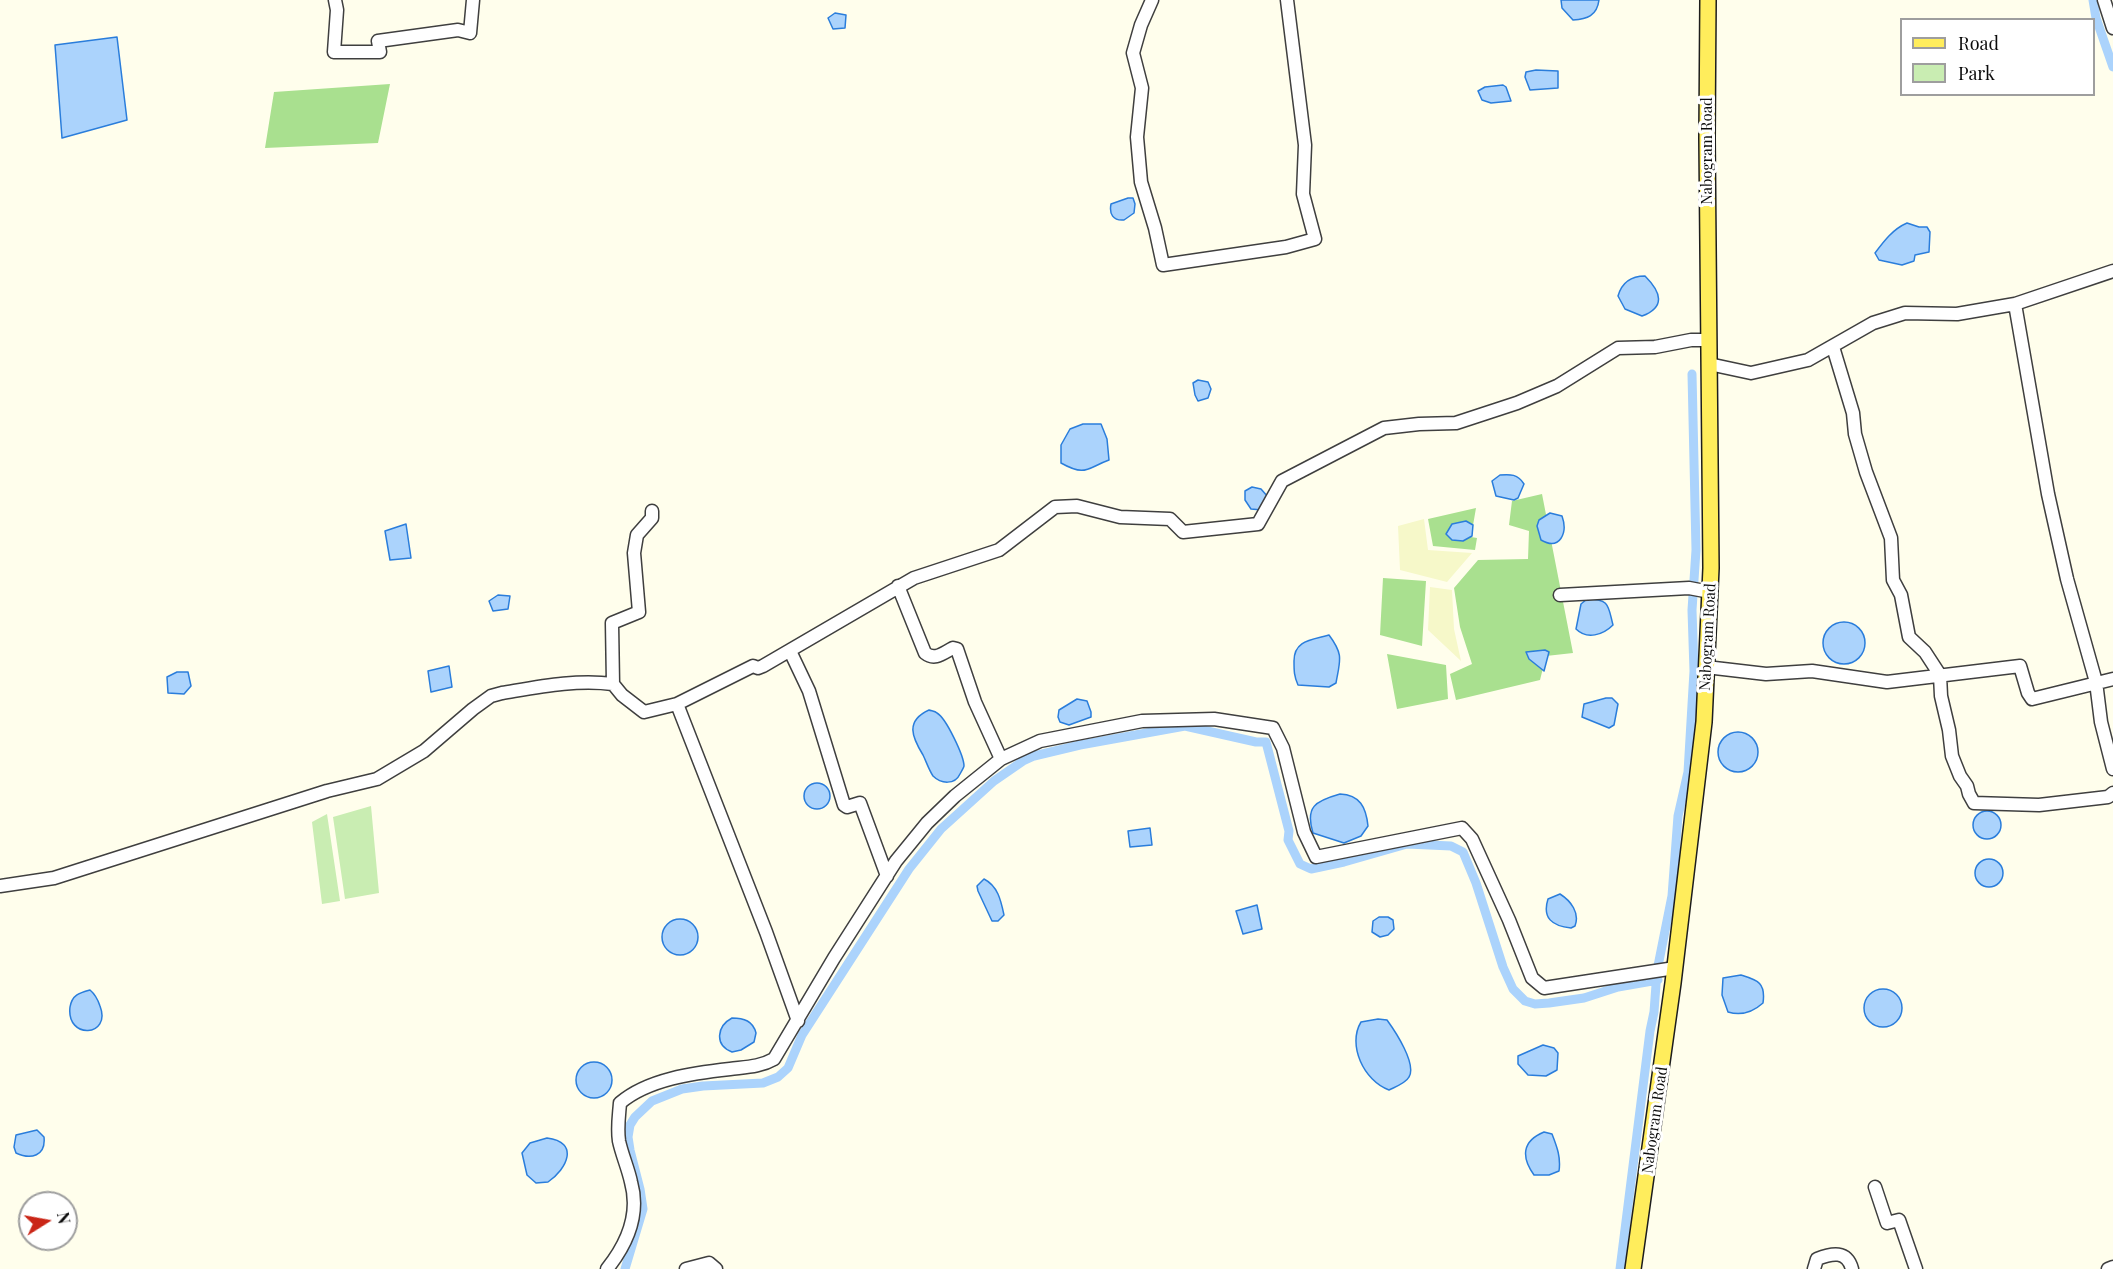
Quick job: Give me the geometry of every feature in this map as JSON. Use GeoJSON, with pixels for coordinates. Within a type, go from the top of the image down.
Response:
{"type":"FeatureCollection","features":[{"type":"Feature","properties":{"kind":"main road","name":"Nabogram Road"},"geometry":{"type":"LineString","coordinates":[[1633,1269],[1704,722],[1706,667],[1700,590],[1709,363],[1708,0]]}},
{"type":"Feature","properties":{"kind":"street"},"geometry":{"type":"LineString","coordinates":[[335,0],[337,10],[334,52],[380,52],[378,41],[458,30],[470,33],[473,0]]}},
{"type":"Feature","properties":{"kind":"street"},"geometry":{"type":"LineString","coordinates":[[1152,0],[1141,25],[1133,53],[1142,87],[1137,137],[1141,182],[1163,265],[1286,247],[1315,239],[1302,194],[1305,145],[1287,0]]}},
{"type":"Feature","properties":{"kind":"street"},"geometry":{"type":"LineString","coordinates":[[2104,0],[2113,28]]}},
{"type":"Feature","properties":{"kind":"street"},"geometry":{"type":"LineString","coordinates":[[1709,363],[1752,373],[1808,360],[1873,322],[1905,313],[1958,314],[2015,304],[2113,271]]}},
{"type":"Feature","properties":{"kind":"street"},"geometry":{"type":"LineString","coordinates":[[2015,304],[2050,504],[2067,579],[2096,682],[2101,722],[2113,769]]}},
{"type":"Feature","properties":{"kind":"street"},"geometry":{"type":"LineString","coordinates":[[652,511],[652,518],[637,535],[634,553],[639,612],[612,623],[613,684],[622,695],[644,712],[677,704],[753,666],[758,668],[914,578],[999,550],[1055,507],[1077,506],[1120,517],[1170,519],[1183,532],[1258,524],[1282,481],[1384,428],[1419,423],[1456,423],[1517,403],[1557,386],[1618,348],[1655,347],[1691,340],[1708,340]]}},
{"type":"Feature","properties":{"kind":"street"},"geometry":{"type":"LineString","coordinates":[[1833,347],[1853,413],[1855,434],[1863,463],[1891,538],[1893,580],[1901,595],[1909,637],[1925,652],[1940,675],[1941,696],[1952,756],[1974,803],[2039,805],[2108,797],[2113,793]]}},
{"type":"Feature","properties":{"kind":"street"},"geometry":{"type":"LineString","coordinates":[[898,586],[925,652],[936,657],[953,648],[957,649],[975,702],[1001,759]]}},
{"type":"Feature","properties":{"kind":"street"},"geometry":{"type":"LineString","coordinates":[[1560,595],[1700,590]]}},
{"type":"Feature","properties":{"kind":"street"},"geometry":{"type":"LineString","coordinates":[[790,651],[809,691],[844,805],[847,807],[860,803],[887,876]]}},
{"type":"Feature","properties":{"kind":"street"},"geometry":{"type":"LineString","coordinates":[[1706,667],[1766,674],[1812,671],[1887,682],[2020,666],[2032,699],[2113,679]]}},
{"type":"Feature","properties":{"kind":"street"},"geometry":{"type":"LineString","coordinates":[[0,886],[54,878],[327,790],[377,779],[424,751],[491,696],[573,683],[613,684]]}},
{"type":"Feature","properties":{"kind":"street"},"geometry":{"type":"LineString","coordinates":[[677,704],[766,932],[798,1022]]}},
{"type":"Feature","properties":{"kind":"street"},"geometry":{"type":"LineString","coordinates":[[609,1268],[623,1245],[634,1216],[635,1197],[620,1141],[618,1124],[620,1103],[636,1092],[660,1083],[717,1070],[765,1065],[774,1059],[834,958],[896,861],[954,796],[1001,759],[1040,741],[1142,721],[1214,719],[1273,728],[1283,748],[1304,832],[1316,857],[1462,828],[1472,839],[1509,920],[1532,978],[1544,988],[1672,968]]}},
{"type":"Feature","properties":{"kind":"street"},"geometry":{"type":"LineString","coordinates":[[1875,1187],[1887,1223],[1899,1220],[1916,1269]]}},
{"type":"Feature","properties":{"kind":"street"},"geometry":{"type":"LineString","coordinates":[[1814,1269],[1817,1259],[1835,1255],[1843,1255],[1848,1259],[1852,1269]]}},
{"type":"Feature","properties":{"kind":"street"},"geometry":{"type":"LineString","coordinates":[[686,1269],[709,1263],[716,1269]]}},
{"type":"Feature","properties":{"kind":"street"},"geometry":{"type":"LineString","coordinates":[[2108,1269],[2113,1267]]}},
{"type":"Feature","properties":{"kind":"green space"},"geometry":{"type":"Polygon","coordinates":[[[390,84],[378,143],[265,148],[274,92],[390,84]]]}},
{"type":"Feature","properties":{"kind":"green space"},"geometry":{"type":"Polygon","coordinates":[[[1542,494],[1573,653],[1546,656],[1540,680],[1456,700],[1450,674],[1472,664],[1460,627],[1454,588],[1478,560],[1528,559],[1529,531],[1509,525],[1512,501],[1542,494]]]}},
{"type":"Feature","properties":{"kind":"green space"},"geometry":{"type":"Polygon","coordinates":[[[1476,508],[1471,537],[1477,538],[1475,550],[1433,546],[1428,519],[1476,508]]]}},
{"type":"Feature","properties":{"kind":"green space"},"geometry":{"type":"Polygon","coordinates":[[[1424,519],[1428,550],[1472,553],[1447,582],[1400,570],[1398,526],[1424,519]]]}},
{"type":"Feature","properties":{"kind":"green space"},"geometry":{"type":"Polygon","coordinates":[[[1383,578],[1426,581],[1422,646],[1380,635],[1383,578]]]}},
{"type":"Feature","properties":{"kind":"green space"},"geometry":{"type":"Polygon","coordinates":[[[1430,587],[1452,590],[1454,629],[1461,661],[1428,630],[1430,587]]]}},
{"type":"Feature","properties":{"kind":"green space"},"geometry":{"type":"Polygon","coordinates":[[[1387,654],[1446,665],[1448,699],[1397,709],[1387,654]]]}},
{"type":"Feature","properties":{"kind":"green space"},"geometry":{"type":"Polygon","coordinates":[[[371,806],[379,893],[345,899],[333,817],[371,806]]]}},
{"type":"Feature","properties":{"kind":"green space"},"geometry":{"type":"Polygon","coordinates":[[[327,814],[340,901],[322,904],[312,822],[327,814]]]}},
{"type":"Feature","properties":{"kind":"water"},"geometry":{"type":"Polygon","coordinates":[[[1561,0],[1599,0],[1594,13],[1583,19],[1573,20],[1562,8],[1561,0]]]}},
{"type":"Feature","properties":{"kind":"water"},"geometry":{"type":"Polygon","coordinates":[[[835,13],[846,15],[845,28],[833,29],[828,18],[835,13]]]}},
{"type":"Feature","properties":{"kind":"water"},"geometry":{"type":"Polygon","coordinates":[[[117,37],[127,120],[62,138],[55,45],[117,37]]]}},
{"type":"Feature","properties":{"kind":"water"},"geometry":{"type":"Polygon","coordinates":[[[1558,71],[1558,88],[1530,90],[1525,77],[1526,72],[1558,71]]]}},
{"type":"Feature","properties":{"kind":"water"},"geometry":{"type":"Polygon","coordinates":[[[1503,85],[1511,101],[1491,103],[1482,100],[1478,91],[1485,87],[1503,85]]]}},
{"type":"Feature","properties":{"kind":"water"},"geometry":{"type":"Polygon","coordinates":[[[1133,198],[1134,213],[1124,220],[1115,218],[1111,214],[1111,204],[1133,198]]]}},
{"type":"Feature","properties":{"kind":"water"},"geometry":{"type":"Polygon","coordinates":[[[1907,223],[1927,227],[1930,232],[1929,252],[1915,255],[1914,261],[1902,265],[1879,260],[1875,253],[1878,249],[1893,232],[1907,223]]]}},
{"type":"Feature","properties":{"kind":"water"},"geometry":{"type":"Polygon","coordinates":[[[1645,276],[1655,288],[1658,304],[1642,316],[1625,309],[1618,296],[1628,281],[1635,277],[1645,276]]]}},
{"type":"Feature","properties":{"kind":"water"},"geometry":{"type":"Polygon","coordinates":[[[1198,380],[1208,382],[1211,389],[1208,398],[1198,401],[1193,383],[1198,380]]]}},
{"type":"Feature","properties":{"kind":"water"},"geometry":{"type":"Polygon","coordinates":[[[1083,424],[1101,424],[1107,439],[1109,460],[1086,470],[1076,470],[1061,463],[1061,445],[1070,429],[1083,424]]]}},
{"type":"Feature","properties":{"kind":"water"},"geometry":{"type":"Polygon","coordinates":[[[1500,475],[1514,475],[1522,481],[1524,484],[1518,498],[1514,500],[1496,496],[1492,481],[1500,475]]]}},
{"type":"Feature","properties":{"kind":"water"},"geometry":{"type":"Polygon","coordinates":[[[1252,487],[1261,489],[1268,497],[1262,510],[1251,509],[1245,500],[1245,491],[1252,487]]]}},
{"type":"Feature","properties":{"kind":"water"},"geometry":{"type":"Polygon","coordinates":[[[1550,513],[1562,516],[1564,522],[1561,538],[1558,542],[1553,543],[1541,540],[1537,526],[1539,520],[1550,513]]]}},
{"type":"Feature","properties":{"kind":"water"},"geometry":{"type":"Polygon","coordinates":[[[1466,521],[1473,525],[1472,536],[1463,541],[1452,540],[1446,534],[1452,524],[1466,521]]]}},
{"type":"Feature","properties":{"kind":"water"},"geometry":{"type":"Polygon","coordinates":[[[406,524],[411,558],[390,560],[385,531],[406,524]]]}},
{"type":"Feature","properties":{"kind":"water"},"geometry":{"type":"Polygon","coordinates":[[[498,595],[510,596],[508,609],[493,611],[489,601],[498,595]]]}},
{"type":"Feature","properties":{"kind":"water"},"geometry":{"type":"Polygon","coordinates":[[[1587,599],[1600,600],[1609,608],[1613,625],[1600,634],[1585,634],[1576,629],[1581,604],[1587,599]]]}},
{"type":"Feature","properties":{"kind":"water"},"geometry":{"type":"Polygon","coordinates":[[[1844,622],[1852,623],[1859,628],[1864,635],[1864,651],[1859,658],[1852,663],[1844,664],[1836,663],[1829,658],[1824,651],[1823,643],[1824,635],[1829,628],[1836,623],[1844,622]]]}},
{"type":"Feature","properties":{"kind":"water"},"geometry":{"type":"Polygon","coordinates":[[[1329,635],[1340,658],[1336,683],[1329,687],[1298,685],[1294,668],[1297,649],[1305,642],[1329,635]]]}},
{"type":"Feature","properties":{"kind":"water"},"geometry":{"type":"Polygon","coordinates":[[[1545,650],[1549,652],[1544,671],[1529,659],[1526,652],[1545,650]]]}},
{"type":"Feature","properties":{"kind":"water"},"geometry":{"type":"Polygon","coordinates":[[[449,666],[452,687],[431,692],[428,671],[449,666]]]}},
{"type":"Feature","properties":{"kind":"water"},"geometry":{"type":"Polygon","coordinates":[[[177,672],[188,672],[191,686],[184,694],[168,693],[167,677],[177,672]]]}},
{"type":"Feature","properties":{"kind":"water"},"geometry":{"type":"Polygon","coordinates":[[[1612,698],[1618,704],[1614,725],[1609,728],[1582,717],[1584,704],[1612,698]]]}},
{"type":"Feature","properties":{"kind":"water"},"geometry":{"type":"Polygon","coordinates":[[[1077,699],[1087,701],[1091,717],[1069,725],[1060,722],[1059,710],[1077,699]]]}},
{"type":"Feature","properties":{"kind":"water"},"geometry":{"type":"Polygon","coordinates":[[[929,710],[941,716],[961,754],[964,766],[958,778],[951,782],[944,782],[933,776],[914,736],[916,719],[929,710]]]}},
{"type":"Feature","properties":{"kind":"water"},"geometry":{"type":"Polygon","coordinates":[[[1738,732],[1746,733],[1752,738],[1757,744],[1757,760],[1752,766],[1746,771],[1738,772],[1730,771],[1724,766],[1719,760],[1718,752],[1719,744],[1724,738],[1730,733],[1738,732]]]}},
{"type":"Feature","properties":{"kind":"water"},"geometry":{"type":"Polygon","coordinates":[[[817,783],[826,787],[830,796],[826,805],[817,809],[808,805],[804,796],[808,787],[817,783]]]}},
{"type":"Feature","properties":{"kind":"water"},"geometry":{"type":"Polygon","coordinates":[[[1340,794],[1353,797],[1361,803],[1366,813],[1368,826],[1361,836],[1344,843],[1313,833],[1310,817],[1314,806],[1324,799],[1340,794]]]}},
{"type":"Feature","properties":{"kind":"water"},"geometry":{"type":"Polygon","coordinates":[[[1987,811],[1997,815],[2001,825],[1997,835],[1987,839],[1977,835],[1973,825],[1977,815],[1987,811]]]}},
{"type":"Feature","properties":{"kind":"water"},"geometry":{"type":"Polygon","coordinates":[[[1150,828],[1152,845],[1130,847],[1128,831],[1150,828]]]}},
{"type":"Feature","properties":{"kind":"water"},"geometry":{"type":"Polygon","coordinates":[[[1989,859],[1999,863],[2003,873],[1999,883],[1989,887],[1979,883],[1975,873],[1979,863],[1989,859]]]}},
{"type":"Feature","properties":{"kind":"water"},"geometry":{"type":"Polygon","coordinates":[[[984,879],[993,886],[1000,899],[1004,915],[998,921],[992,921],[978,891],[977,886],[984,879]]]}},
{"type":"Feature","properties":{"kind":"water"},"geometry":{"type":"Polygon","coordinates":[[[1560,894],[1568,900],[1575,912],[1575,926],[1571,928],[1554,923],[1546,911],[1548,899],[1560,894]]]}},
{"type":"Feature","properties":{"kind":"water"},"geometry":{"type":"Polygon","coordinates":[[[1257,905],[1262,929],[1243,934],[1236,911],[1257,905]]]}},
{"type":"Feature","properties":{"kind":"water"},"geometry":{"type":"Polygon","coordinates":[[[1379,917],[1388,917],[1393,920],[1394,929],[1388,935],[1380,937],[1372,932],[1373,921],[1379,917]]]}},
{"type":"Feature","properties":{"kind":"water"},"geometry":{"type":"Polygon","coordinates":[[[680,919],[692,925],[698,937],[692,949],[680,955],[668,949],[662,937],[668,925],[680,919]]]}},
{"type":"Feature","properties":{"kind":"water"},"geometry":{"type":"Polygon","coordinates":[[[1741,975],[1762,986],[1763,1003],[1747,1012],[1738,1014],[1728,1012],[1722,995],[1723,978],[1741,975]]]}},
{"type":"Feature","properties":{"kind":"water"},"geometry":{"type":"Polygon","coordinates":[[[1883,989],[1896,995],[1902,1008],[1896,1021],[1883,1027],[1870,1021],[1864,1008],[1870,995],[1883,989]]]}},
{"type":"Feature","properties":{"kind":"water"},"geometry":{"type":"Polygon","coordinates":[[[90,990],[98,1000],[102,1016],[100,1024],[95,1029],[88,1030],[75,1025],[71,1018],[70,1007],[77,995],[90,990]]]}},
{"type":"Feature","properties":{"kind":"water"},"geometry":{"type":"Polygon","coordinates":[[[732,1018],[747,1021],[756,1033],[754,1042],[741,1050],[732,1052],[722,1045],[720,1035],[723,1026],[732,1018]]]}},
{"type":"Feature","properties":{"kind":"water"},"geometry":{"type":"Polygon","coordinates":[[[1387,1020],[1404,1048],[1410,1064],[1411,1071],[1408,1079],[1389,1090],[1372,1079],[1365,1071],[1357,1051],[1357,1031],[1361,1022],[1387,1020]]]}},
{"type":"Feature","properties":{"kind":"water"},"geometry":{"type":"Polygon","coordinates":[[[1543,1045],[1554,1048],[1558,1053],[1557,1070],[1546,1076],[1528,1075],[1518,1064],[1518,1056],[1543,1045]]]}},
{"type":"Feature","properties":{"kind":"water"},"geometry":{"type":"Polygon","coordinates":[[[594,1062],[606,1068],[612,1080],[606,1092],[594,1098],[582,1092],[576,1080],[582,1068],[594,1062]]]}},
{"type":"Feature","properties":{"kind":"water"},"geometry":{"type":"Polygon","coordinates":[[[37,1130],[44,1137],[43,1148],[40,1152],[32,1156],[16,1153],[14,1147],[16,1135],[37,1130]]]}},
{"type":"Feature","properties":{"kind":"water"},"geometry":{"type":"Polygon","coordinates":[[[1544,1132],[1552,1134],[1559,1157],[1559,1171],[1549,1175],[1534,1175],[1527,1162],[1526,1150],[1531,1140],[1544,1132]]]}},
{"type":"Feature","properties":{"kind":"water"},"geometry":{"type":"Polygon","coordinates":[[[547,1138],[564,1145],[567,1157],[555,1177],[548,1182],[536,1183],[527,1175],[522,1153],[530,1143],[547,1138]]]}},
{"type":"Feature","properties":{"kind":"waterway"},"geometry":{"type":"LineString","coordinates":[[2093,0],[2096,18],[2113,67]]}},
{"type":"Feature","properties":{"kind":"waterway"},"geometry":{"type":"LineString","coordinates":[[1620,1269],[1654,1012],[1657,971],[1672,896],[1678,816],[1688,772],[1694,671],[1692,610],[1696,550],[1692,374]]}},
{"type":"Feature","properties":{"kind":"waterway"},"geometry":{"type":"LineString","coordinates":[[625,1269],[643,1209],[628,1137],[630,1125],[635,1117],[652,1101],[682,1089],[763,1083],[778,1077],[788,1068],[802,1035],[909,869],[941,829],[994,781],[1034,756],[1080,745],[1185,726],[1256,742],[1266,742],[1289,831],[1288,840],[1300,864],[1311,869],[1407,844],[1451,846],[1463,852],[1476,883],[1503,967],[1513,989],[1525,1001],[1535,1004],[1584,998],[1618,987],[1658,980]]}}]}
